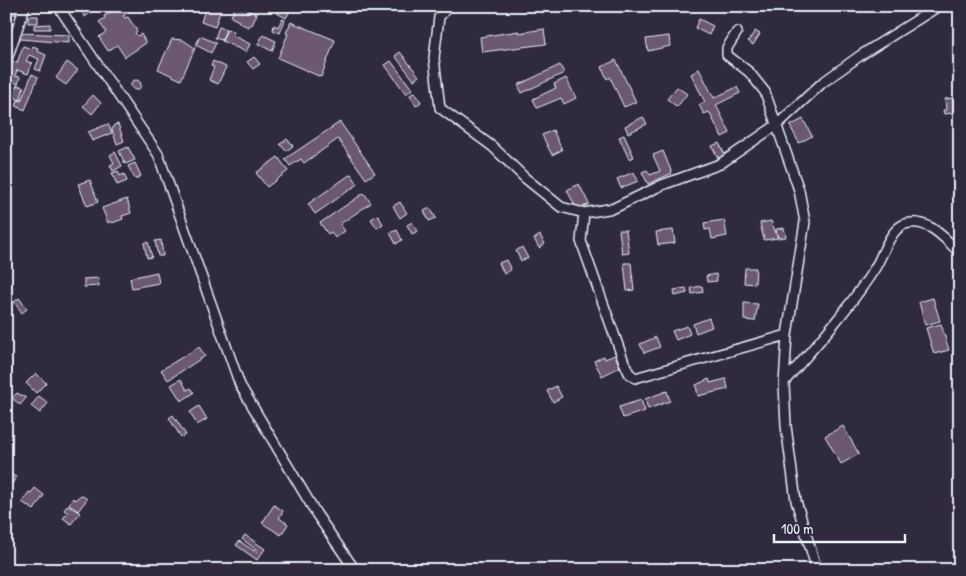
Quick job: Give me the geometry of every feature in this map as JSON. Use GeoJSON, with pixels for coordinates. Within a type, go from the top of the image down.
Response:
{"type":"FeatureCollection","features":[{"type":"Feature","properties":{"kind":"street"},"geometry":{"type":"LineString","coordinates":[[58,6],[158,154],[240,385],[317,515],[355,570]]}},
{"type":"Feature","properties":{"kind":"street"},"geometry":{"type":"LineString","coordinates":[[449,6],[439,17],[434,58],[440,108],[493,147],[525,178],[561,207],[584,213],[614,208],[662,185],[720,164],[778,124],[822,84],[861,55],[939,6]]}},
{"type":"Feature","properties":{"kind":"street"},"geometry":{"type":"LineString","coordinates":[[6,9],[24,7],[6,62]]}},
{"type":"Feature","properties":{"kind":"street"},"geometry":{"type":"LineString","coordinates":[[737,32],[726,48],[727,55],[749,72],[765,92],[778,124],[799,190],[805,222],[788,335],[784,382],[786,426],[796,501],[817,570]]}},
{"type":"Feature","properties":{"kind":"street"},"geometry":{"type":"LineString","coordinates":[[584,213],[581,241],[628,373],[635,378],[788,335]]}},
{"type":"Feature","properties":{"kind":"street"},"geometry":{"type":"LineString","coordinates":[[784,382],[847,308],[876,266],[894,232],[904,224],[918,223],[930,226],[960,253]]}},
{"type":"Feature","properties":{"kind":"building"},"geometry":{"type":"Polygon","coordinates":[[[77,6],[93,6],[95,9],[85,17],[77,6]]]}},
{"type":"Feature","properties":{"kind":"building"},"geometry":{"type":"Polygon","coordinates":[[[204,6],[222,6],[215,27],[201,22],[206,7],[204,6]]]}},
{"type":"Feature","properties":{"kind":"building"},"geometry":{"type":"Polygon","coordinates":[[[235,6],[243,9],[245,6],[250,8],[249,11],[257,14],[252,25],[250,24],[249,27],[231,17],[235,6]]]}},
{"type":"Feature","properties":{"kind":"building"},"geometry":{"type":"Polygon","coordinates":[[[281,6],[290,11],[286,18],[277,13],[281,6]]]}},
{"type":"Feature","properties":{"kind":"building"},"geometry":{"type":"Polygon","coordinates":[[[121,7],[126,14],[123,16],[125,18],[128,17],[137,31],[135,33],[138,36],[141,34],[146,43],[125,57],[117,45],[108,51],[99,37],[106,32],[99,22],[105,18],[104,16],[121,7]]]}},
{"type":"Feature","properties":{"kind":"building"},"geometry":{"type":"Polygon","coordinates":[[[28,16],[38,16],[38,23],[28,23],[28,16]]]}},
{"type":"Feature","properties":{"kind":"building"},"geometry":{"type":"Polygon","coordinates":[[[282,19],[285,20],[280,33],[273,30],[274,25],[278,27],[282,19]]]}},
{"type":"Feature","properties":{"kind":"building"},"geometry":{"type":"Polygon","coordinates":[[[699,19],[713,26],[709,35],[695,28],[699,19]]]}},
{"type":"Feature","properties":{"kind":"building"},"geometry":{"type":"Polygon","coordinates":[[[291,22],[335,40],[321,77],[278,58],[291,22]]]}},
{"type":"Feature","properties":{"kind":"building"},"geometry":{"type":"Polygon","coordinates":[[[50,24],[50,29],[34,29],[34,25],[50,24]]]}},
{"type":"Feature","properties":{"kind":"building"},"geometry":{"type":"Polygon","coordinates":[[[219,27],[226,29],[222,40],[215,38],[219,27]]]}},
{"type":"Feature","properties":{"kind":"building"},"geometry":{"type":"Polygon","coordinates":[[[227,29],[234,32],[232,35],[250,44],[246,52],[222,41],[227,29]]]}},
{"type":"Feature","properties":{"kind":"building"},"geometry":{"type":"Polygon","coordinates":[[[544,29],[546,44],[482,52],[480,37],[544,29]]]}},
{"type":"Feature","properties":{"kind":"building"},"geometry":{"type":"Polygon","coordinates":[[[755,31],[760,34],[753,45],[748,41],[755,31]]]}},
{"type":"Feature","properties":{"kind":"building"},"geometry":{"type":"Polygon","coordinates":[[[20,33],[69,35],[69,43],[20,39],[20,33]]]}},
{"type":"Feature","properties":{"kind":"building"},"geometry":{"type":"Polygon","coordinates":[[[263,35],[276,41],[272,51],[258,44],[263,35]]]}},
{"type":"Feature","properties":{"kind":"building"},"geometry":{"type":"Polygon","coordinates":[[[200,36],[216,43],[211,53],[196,45],[200,36]]]}},
{"type":"Feature","properties":{"kind":"building"},"geometry":{"type":"Polygon","coordinates":[[[669,36],[670,46],[648,51],[646,39],[669,36]]]}},
{"type":"Feature","properties":{"kind":"building"},"geometry":{"type":"Polygon","coordinates":[[[172,39],[183,40],[195,48],[181,80],[158,69],[172,39]]]}},
{"type":"Feature","properties":{"kind":"building"},"geometry":{"type":"Polygon","coordinates":[[[23,46],[32,49],[33,46],[38,48],[37,51],[46,55],[40,71],[35,69],[39,59],[29,55],[26,61],[32,63],[28,74],[17,70],[15,76],[20,77],[18,84],[6,78],[12,61],[17,63],[23,46]]]}},
{"type":"Feature","properties":{"kind":"building"},"geometry":{"type":"Polygon","coordinates":[[[400,52],[419,76],[414,80],[395,56],[400,52]]]}},
{"type":"Feature","properties":{"kind":"building"},"geometry":{"type":"Polygon","coordinates":[[[254,57],[260,64],[253,69],[247,62],[254,57]]]}},
{"type":"Feature","properties":{"kind":"building"},"geometry":{"type":"Polygon","coordinates":[[[616,60],[636,102],[624,107],[610,77],[607,79],[602,67],[616,60]]]}},
{"type":"Feature","properties":{"kind":"building"},"geometry":{"type":"Polygon","coordinates":[[[213,61],[226,67],[218,84],[209,80],[214,67],[211,66],[213,61]]]}},
{"type":"Feature","properties":{"kind":"building"},"geometry":{"type":"Polygon","coordinates":[[[391,61],[412,89],[406,94],[385,65],[391,61]]]}},
{"type":"Feature","properties":{"kind":"building"},"geometry":{"type":"Polygon","coordinates":[[[67,62],[78,70],[66,85],[56,78],[67,62]]]}},
{"type":"Feature","properties":{"kind":"building"},"geometry":{"type":"Polygon","coordinates":[[[560,65],[564,73],[522,93],[518,85],[560,65]]]}},
{"type":"Feature","properties":{"kind":"building"},"geometry":{"type":"Polygon","coordinates":[[[699,69],[714,98],[737,87],[740,93],[716,105],[730,133],[722,137],[709,112],[704,114],[699,105],[705,102],[691,74],[699,69]]]}},
{"type":"Feature","properties":{"kind":"building"},"geometry":{"type":"Polygon","coordinates":[[[32,74],[38,77],[25,110],[16,106],[18,100],[21,101],[32,74]]]}},
{"type":"Feature","properties":{"kind":"building"},"geometry":{"type":"Polygon","coordinates":[[[566,78],[576,98],[564,104],[561,98],[537,108],[533,99],[556,88],[554,84],[566,78]]]}},
{"type":"Feature","properties":{"kind":"building"},"geometry":{"type":"Polygon","coordinates":[[[136,80],[141,85],[136,90],[131,85],[136,80]]]}},
{"type":"Feature","properties":{"kind":"building"},"geometry":{"type":"Polygon","coordinates":[[[17,85],[24,87],[20,100],[13,97],[17,85]]]}},
{"type":"Feature","properties":{"kind":"building"},"geometry":{"type":"Polygon","coordinates":[[[677,87],[687,94],[677,107],[667,99],[677,87]]]}},
{"type":"Feature","properties":{"kind":"building"},"geometry":{"type":"Polygon","coordinates":[[[415,92],[421,102],[416,106],[410,95],[415,92]]]}},
{"type":"Feature","properties":{"kind":"building"},"geometry":{"type":"Polygon","coordinates":[[[93,95],[101,103],[92,114],[83,106],[93,95]]]}},
{"type":"Feature","properties":{"kind":"building"},"geometry":{"type":"Polygon","coordinates":[[[953,98],[954,113],[944,114],[943,110],[946,110],[945,99],[953,98]]]}},
{"type":"Feature","properties":{"kind":"building"},"geometry":{"type":"Polygon","coordinates":[[[643,117],[647,124],[628,133],[625,126],[643,117]]]}},
{"type":"Feature","properties":{"kind":"building"},"geometry":{"type":"Polygon","coordinates":[[[803,119],[812,136],[799,143],[790,126],[803,119]]]}},
{"type":"Feature","properties":{"kind":"building"},"geometry":{"type":"Polygon","coordinates":[[[340,122],[375,173],[366,179],[338,139],[304,163],[301,159],[290,166],[285,159],[340,122]]]}},
{"type":"Feature","properties":{"kind":"building"},"geometry":{"type":"Polygon","coordinates":[[[108,124],[112,133],[92,141],[88,132],[108,124]]]}},
{"type":"Feature","properties":{"kind":"building"},"geometry":{"type":"Polygon","coordinates":[[[118,124],[124,141],[117,144],[112,130],[114,125],[118,124]]]}},
{"type":"Feature","properties":{"kind":"building"},"geometry":{"type":"Polygon","coordinates":[[[553,130],[562,150],[552,155],[542,135],[553,130]]]}},
{"type":"Feature","properties":{"kind":"building"},"geometry":{"type":"Polygon","coordinates":[[[624,135],[634,157],[629,159],[619,137],[624,135]]]}},
{"type":"Feature","properties":{"kind":"building"},"geometry":{"type":"Polygon","coordinates":[[[287,139],[293,146],[286,151],[280,144],[287,139]]]}},
{"type":"Feature","properties":{"kind":"building"},"geometry":{"type":"Polygon","coordinates":[[[719,143],[725,155],[718,158],[712,146],[719,143]]]}},
{"type":"Feature","properties":{"kind":"building"},"geometry":{"type":"Polygon","coordinates":[[[128,147],[135,160],[125,164],[119,151],[128,147]]]}},
{"type":"Feature","properties":{"kind":"building"},"geometry":{"type":"Polygon","coordinates":[[[663,151],[672,173],[648,184],[642,172],[647,170],[650,175],[660,171],[653,155],[663,151]]]}},
{"type":"Feature","properties":{"kind":"building"},"geometry":{"type":"Polygon","coordinates":[[[115,152],[122,166],[113,171],[110,165],[114,163],[110,155],[115,152]]]}},
{"type":"Feature","properties":{"kind":"building"},"geometry":{"type":"Polygon","coordinates":[[[278,157],[288,171],[267,187],[256,173],[278,157]]]}},
{"type":"Feature","properties":{"kind":"building"},"geometry":{"type":"Polygon","coordinates":[[[135,163],[141,176],[135,179],[128,166],[135,163]]]}},
{"type":"Feature","properties":{"kind":"building"},"geometry":{"type":"Polygon","coordinates":[[[118,171],[120,176],[124,174],[127,181],[117,185],[112,173],[118,171]]]}},
{"type":"Feature","properties":{"kind":"building"},"geometry":{"type":"Polygon","coordinates":[[[634,172],[638,181],[621,188],[617,179],[634,172]]]}},
{"type":"Feature","properties":{"kind":"building"},"geometry":{"type":"Polygon","coordinates":[[[351,174],[358,184],[315,214],[308,204],[351,174]]]}},
{"type":"Feature","properties":{"kind":"building"},"geometry":{"type":"Polygon","coordinates":[[[90,180],[98,202],[87,206],[78,184],[90,180]]]}},
{"type":"Feature","properties":{"kind":"building"},"geometry":{"type":"Polygon","coordinates":[[[579,184],[589,204],[577,210],[567,190],[579,184]]]}},
{"type":"Feature","properties":{"kind":"building"},"geometry":{"type":"Polygon","coordinates":[[[364,193],[371,203],[340,224],[345,231],[335,238],[331,232],[328,234],[320,223],[364,193]]]}},
{"type":"Feature","properties":{"kind":"building"},"geometry":{"type":"Polygon","coordinates":[[[127,199],[131,213],[122,216],[123,219],[108,223],[102,208],[127,199]]]}},
{"type":"Feature","properties":{"kind":"building"},"geometry":{"type":"Polygon","coordinates":[[[400,202],[407,213],[400,218],[393,206],[400,202]]]}},
{"type":"Feature","properties":{"kind":"building"},"geometry":{"type":"Polygon","coordinates":[[[430,208],[436,218],[429,221],[424,211],[430,208]]]}},
{"type":"Feature","properties":{"kind":"building"},"geometry":{"type":"Polygon","coordinates":[[[378,215],[383,224],[377,228],[371,219],[378,215]]]}},
{"type":"Feature","properties":{"kind":"building"},"geometry":{"type":"Polygon","coordinates":[[[724,220],[727,236],[712,239],[710,229],[705,230],[704,223],[724,220]]]}},
{"type":"Feature","properties":{"kind":"building"},"geometry":{"type":"Polygon","coordinates":[[[771,221],[778,238],[764,240],[760,223],[771,221]]]}},
{"type":"Feature","properties":{"kind":"building"},"geometry":{"type":"Polygon","coordinates":[[[412,222],[418,231],[412,234],[407,225],[412,222]]]}},
{"type":"Feature","properties":{"kind":"building"},"geometry":{"type":"Polygon","coordinates":[[[784,228],[786,237],[778,238],[776,229],[784,228]]]}},
{"type":"Feature","properties":{"kind":"building"},"geometry":{"type":"Polygon","coordinates":[[[397,230],[402,240],[396,244],[390,233],[397,230]]]}},
{"type":"Feature","properties":{"kind":"building"},"geometry":{"type":"Polygon","coordinates":[[[619,230],[626,230],[629,253],[622,254],[619,230]]]}},
{"type":"Feature","properties":{"kind":"building"},"geometry":{"type":"Polygon","coordinates":[[[673,230],[675,243],[658,245],[656,232],[673,230]]]}},
{"type":"Feature","properties":{"kind":"building"},"geometry":{"type":"Polygon","coordinates":[[[540,235],[545,244],[539,248],[534,239],[540,235]]]}},
{"type":"Feature","properties":{"kind":"building"},"geometry":{"type":"Polygon","coordinates":[[[161,240],[163,256],[158,256],[155,241],[161,240]]]}},
{"type":"Feature","properties":{"kind":"building"},"geometry":{"type":"Polygon","coordinates":[[[148,242],[152,257],[147,258],[144,243],[148,242]]]}},
{"type":"Feature","properties":{"kind":"building"},"geometry":{"type":"Polygon","coordinates":[[[522,247],[528,258],[521,261],[516,251],[522,247]]]}},
{"type":"Feature","properties":{"kind":"building"},"geometry":{"type":"Polygon","coordinates":[[[506,260],[511,270],[504,274],[499,263],[506,260]]]}},
{"type":"Feature","properties":{"kind":"building"},"geometry":{"type":"Polygon","coordinates":[[[624,263],[631,263],[634,290],[627,291],[624,263]]]}},
{"type":"Feature","properties":{"kind":"building"},"geometry":{"type":"Polygon","coordinates":[[[745,268],[756,268],[755,284],[744,283],[745,268]]]}},
{"type":"Feature","properties":{"kind":"building"},"geometry":{"type":"Polygon","coordinates":[[[157,272],[159,283],[132,288],[130,278],[157,272]]]}},
{"type":"Feature","properties":{"kind":"building"},"geometry":{"type":"Polygon","coordinates":[[[716,274],[717,281],[707,282],[706,276],[716,274]]]}},
{"type":"Feature","properties":{"kind":"building"},"geometry":{"type":"Polygon","coordinates":[[[98,278],[99,286],[84,287],[84,279],[98,278]]]}},
{"type":"Feature","properties":{"kind":"building"},"geometry":{"type":"Polygon","coordinates":[[[702,286],[703,292],[692,294],[691,288],[702,286]]]}},
{"type":"Feature","properties":{"kind":"building"},"geometry":{"type":"Polygon","coordinates":[[[686,288],[687,293],[675,296],[674,290],[686,288]]]}},
{"type":"Feature","properties":{"kind":"building"},"geometry":{"type":"Polygon","coordinates":[[[19,298],[27,309],[22,313],[14,302],[19,298]]]}},
{"type":"Feature","properties":{"kind":"building"},"geometry":{"type":"Polygon","coordinates":[[[933,298],[940,321],[925,325],[919,302],[933,298]]]}},
{"type":"Feature","properties":{"kind":"building"},"geometry":{"type":"Polygon","coordinates":[[[744,303],[758,304],[755,321],[744,320],[744,303]]]}},
{"type":"Feature","properties":{"kind":"building"},"geometry":{"type":"Polygon","coordinates":[[[709,318],[712,327],[696,333],[693,324],[709,318]]]}},
{"type":"Feature","properties":{"kind":"building"},"geometry":{"type":"Polygon","coordinates":[[[941,324],[949,350],[934,354],[926,328],[941,324]]]}},
{"type":"Feature","properties":{"kind":"building"},"geometry":{"type":"Polygon","coordinates":[[[687,326],[690,334],[676,340],[672,331],[687,326]]]}},
{"type":"Feature","properties":{"kind":"building"},"geometry":{"type":"Polygon","coordinates":[[[656,337],[660,347],[644,353],[640,344],[656,337]]]}},
{"type":"Feature","properties":{"kind":"building"},"geometry":{"type":"Polygon","coordinates":[[[199,347],[205,356],[168,380],[161,370],[199,347]]]}},
{"type":"Feature","properties":{"kind":"building"},"geometry":{"type":"Polygon","coordinates":[[[615,355],[620,367],[602,376],[594,361],[604,356],[605,359],[615,355]]]}},
{"type":"Feature","properties":{"kind":"building"},"geometry":{"type":"Polygon","coordinates":[[[36,373],[46,383],[36,393],[26,383],[36,373]]]}},
{"type":"Feature","properties":{"kind":"building"},"geometry":{"type":"Polygon","coordinates":[[[181,379],[187,390],[191,388],[194,393],[181,401],[171,385],[181,379]]]}},
{"type":"Feature","properties":{"kind":"building"},"geometry":{"type":"Polygon","coordinates":[[[709,379],[710,383],[726,379],[728,389],[698,396],[696,385],[709,379]]]}},
{"type":"Feature","properties":{"kind":"building"},"geometry":{"type":"Polygon","coordinates":[[[556,386],[562,397],[553,402],[547,391],[556,386]]]}},
{"type":"Feature","properties":{"kind":"building"},"geometry":{"type":"Polygon","coordinates":[[[667,391],[670,401],[648,409],[645,399],[667,391]]]}},
{"type":"Feature","properties":{"kind":"building"},"geometry":{"type":"Polygon","coordinates":[[[17,393],[26,398],[20,405],[12,398],[17,393]]]}},
{"type":"Feature","properties":{"kind":"building"},"geometry":{"type":"Polygon","coordinates":[[[39,396],[48,403],[40,413],[31,406],[39,396]]]}},
{"type":"Feature","properties":{"kind":"building"},"geometry":{"type":"Polygon","coordinates":[[[641,400],[645,411],[623,418],[619,407],[641,400]]]}},
{"type":"Feature","properties":{"kind":"building"},"geometry":{"type":"Polygon","coordinates":[[[199,406],[207,419],[197,425],[190,412],[199,406]]]}},
{"type":"Feature","properties":{"kind":"building"},"geometry":{"type":"Polygon","coordinates":[[[173,415],[186,435],[181,437],[169,418],[173,415]]]}},
{"type":"Feature","properties":{"kind":"building"},"geometry":{"type":"Polygon","coordinates":[[[843,426],[859,454],[841,464],[825,436],[843,426]]]}},
{"type":"Feature","properties":{"kind":"building"},"geometry":{"type":"Polygon","coordinates":[[[6,472],[16,477],[12,484],[6,482],[6,472]]]}},
{"type":"Feature","properties":{"kind":"building"},"geometry":{"type":"Polygon","coordinates":[[[35,488],[44,495],[34,510],[22,502],[29,492],[31,493],[35,488]]]}},
{"type":"Feature","properties":{"kind":"building"},"geometry":{"type":"Polygon","coordinates":[[[81,495],[87,499],[78,511],[69,504],[73,498],[75,500],[81,495]]]}},
{"type":"Feature","properties":{"kind":"building"},"geometry":{"type":"Polygon","coordinates":[[[68,505],[80,513],[71,524],[63,518],[68,513],[64,510],[68,505]]]}},
{"type":"Feature","properties":{"kind":"building"},"geometry":{"type":"Polygon","coordinates":[[[274,505],[283,511],[279,518],[288,524],[281,535],[262,523],[274,505]]]}},
{"type":"Feature","properties":{"kind":"building"},"geometry":{"type":"Polygon","coordinates":[[[245,535],[265,549],[257,560],[236,545],[239,541],[256,552],[258,551],[242,539],[245,535]]]}}]}
